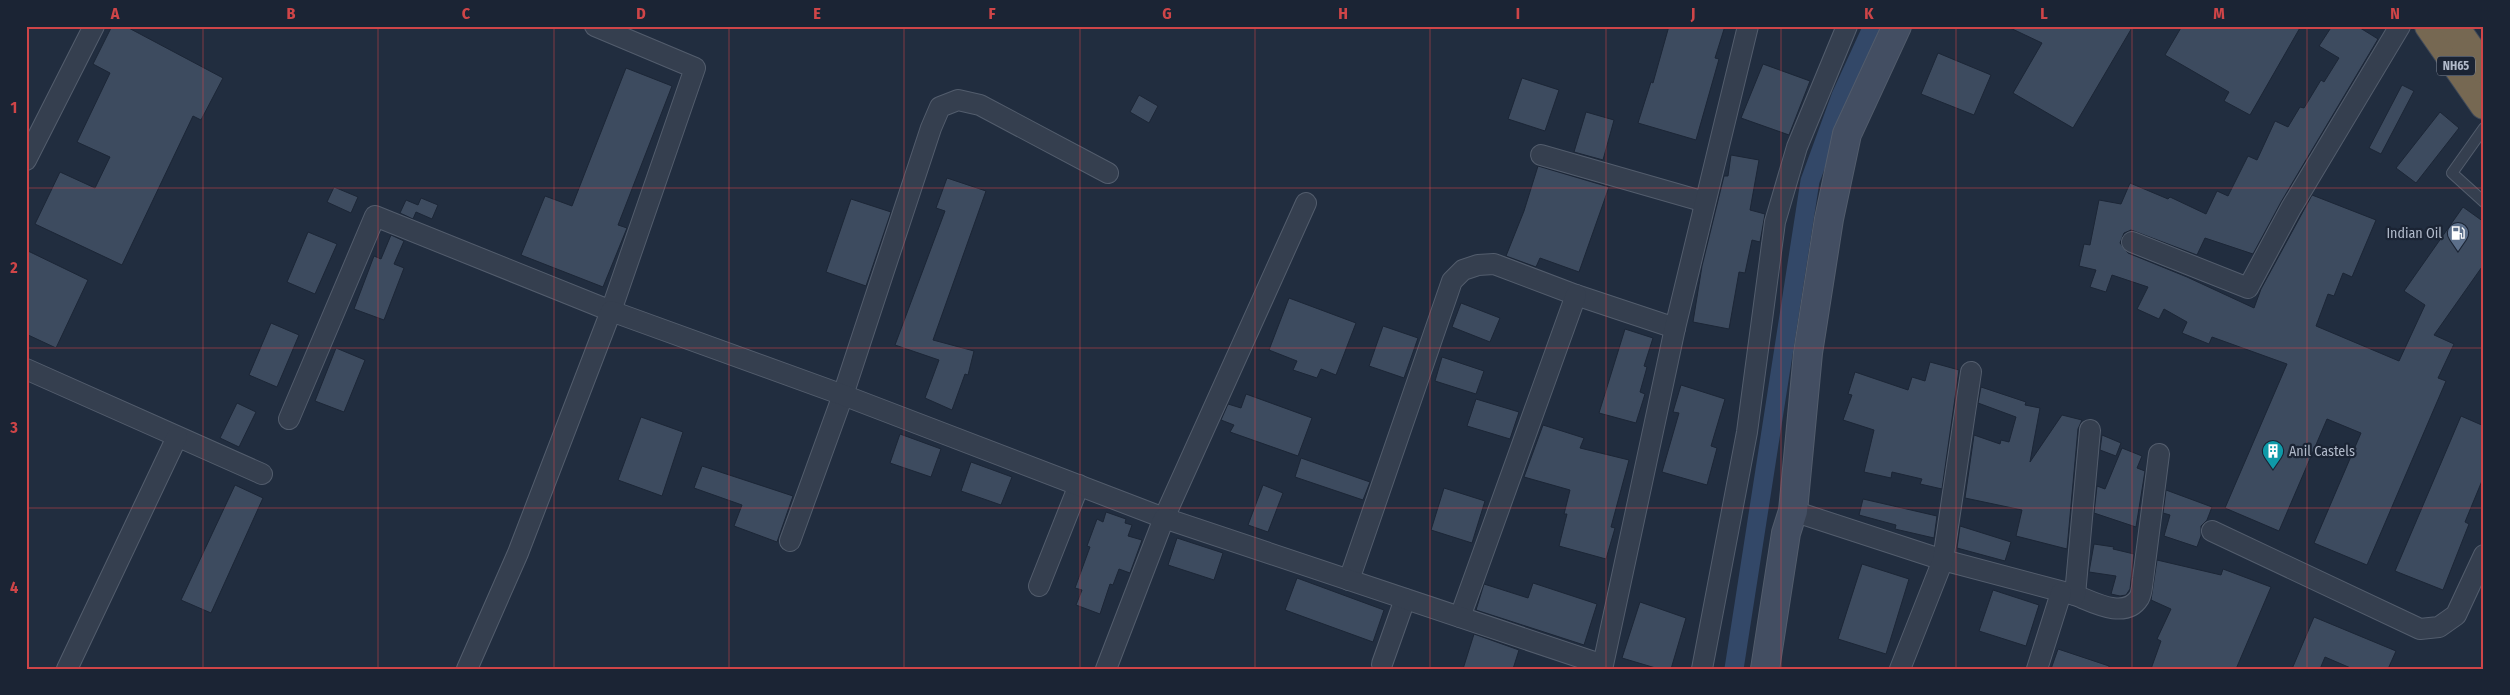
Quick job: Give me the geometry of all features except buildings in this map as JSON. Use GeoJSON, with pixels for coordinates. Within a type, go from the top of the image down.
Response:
{"type":"FeatureCollection","features":[{"type":"Feature","properties":{"kind":"highway","name":"NH65"},"geometry":{"type":"LineString","coordinates":[[2429,26],[2484,105]]}},
{"type":"Feature","properties":{"kind":"highway","name":"NH65"},"geometry":{"type":"LineString","coordinates":[[2458,29],[2484,68]]}},
{"type":"Feature","properties":{"kind":"street"},"geometry":{"type":"LineString","coordinates":[[26,160],[94,26]]}},
{"type":"Feature","properties":{"kind":"street"},"geometry":{"type":"LineString","coordinates":[[467,669],[518,553],[612,312],[695,68],[595,26]]}},
{"type":"Feature","properties":{"kind":"street"},"geometry":{"type":"LineString","coordinates":[[289,419],[375,216],[612,312],[843,395],[1164,518],[1460,617],[1602,667],[1675,328],[1748,26]]}},
{"type":"Feature","properties":{"kind":"street"},"geometry":{"type":"LineString","coordinates":[[1702,669],[1747,432],[1775,222],[1797,148],[1847,26]]}},
{"type":"Feature","properties":{"kind":"street"},"geometry":{"type":"LineString","coordinates":[[1766,669],[1786,533],[1793,511],[1808,353],[1829,219],[1847,134],[1897,26]]}},
{"type":"Feature","properties":{"kind":"street"},"geometry":{"type":"LineString","coordinates":[[2132,242],[2248,288],[2291,208],[2400,26]]}},
{"type":"Feature","properties":{"kind":"street"},"geometry":{"type":"LineString","coordinates":[[790,541],[843,395],[931,128],[940,108],[958,100],[980,105],[1108,173]]}},
{"type":"Feature","properties":{"kind":"street"},"geometry":{"type":"LineString","coordinates":[[1541,155],[1704,202]]}},
{"type":"Feature","properties":{"kind":"street"},"geometry":{"type":"LineString","coordinates":[[1106,669],[1164,518],[1306,203]]}},
{"type":"Feature","properties":{"kind":"street"},"geometry":{"type":"LineString","coordinates":[[1349,580],[1452,281],[1463,270],[1478,264],[1494,264],[1576,295],[1675,328]]}},
{"type":"Feature","properties":{"kind":"street"},"geometry":{"type":"LineString","coordinates":[[1460,617],[1576,295]]}},
{"type":"Feature","properties":{"kind":"street"},"geometry":{"type":"LineString","coordinates":[[26,369],[262,474]]}},
{"type":"Feature","properties":{"kind":"street"},"geometry":{"type":"LineString","coordinates":[[1900,669],[1943,560],[1970,372]]}},
{"type":"Feature","properties":{"kind":"street"},"geometry":{"type":"LineString","coordinates":[[2037,669],[2068,594],[2090,430]]}},
{"type":"Feature","properties":{"kind":"street"},"geometry":{"type":"LineString","coordinates":[[67,669],[177,436]]}},
{"type":"Feature","properties":{"kind":"street"},"geometry":{"type":"LineString","coordinates":[[1793,511],[1943,560],[2116,609],[2130,607],[2139,597],[2160,454]]}},
{"type":"Feature","properties":{"kind":"street"},"geometry":{"type":"LineString","coordinates":[[1039,586],[1079,485]]}},
{"type":"Feature","properties":{"kind":"street"},"geometry":{"type":"LineString","coordinates":[[2212,532],[2420,629],[2439,627],[2456,615],[2484,555]]}},
{"type":"Feature","properties":{"kind":"street"},"geometry":{"type":"LineString","coordinates":[[1382,664],[1405,599]]}},
{"type":"Feature","properties":{"kind":"lane"},"geometry":{"type":"LineString","coordinates":[[2484,128],[2452,173],[2484,202]]}},
{"type":"Feature","properties":{"kind":"waterway"},"geometry":{"type":"LineString","coordinates":[[1734,669],[1810,181],[1841,96],[1873,26]]}},
{"type":"Feature","properties":{"kind":"place","name":"Indian Oil"},"geometry":{"type":"Point","coordinates":[2458,252]}},
{"type":"Feature","properties":{"kind":"place","name":"Anil Castels"},"geometry":{"type":"Point","coordinates":[2273,470]}}]}
